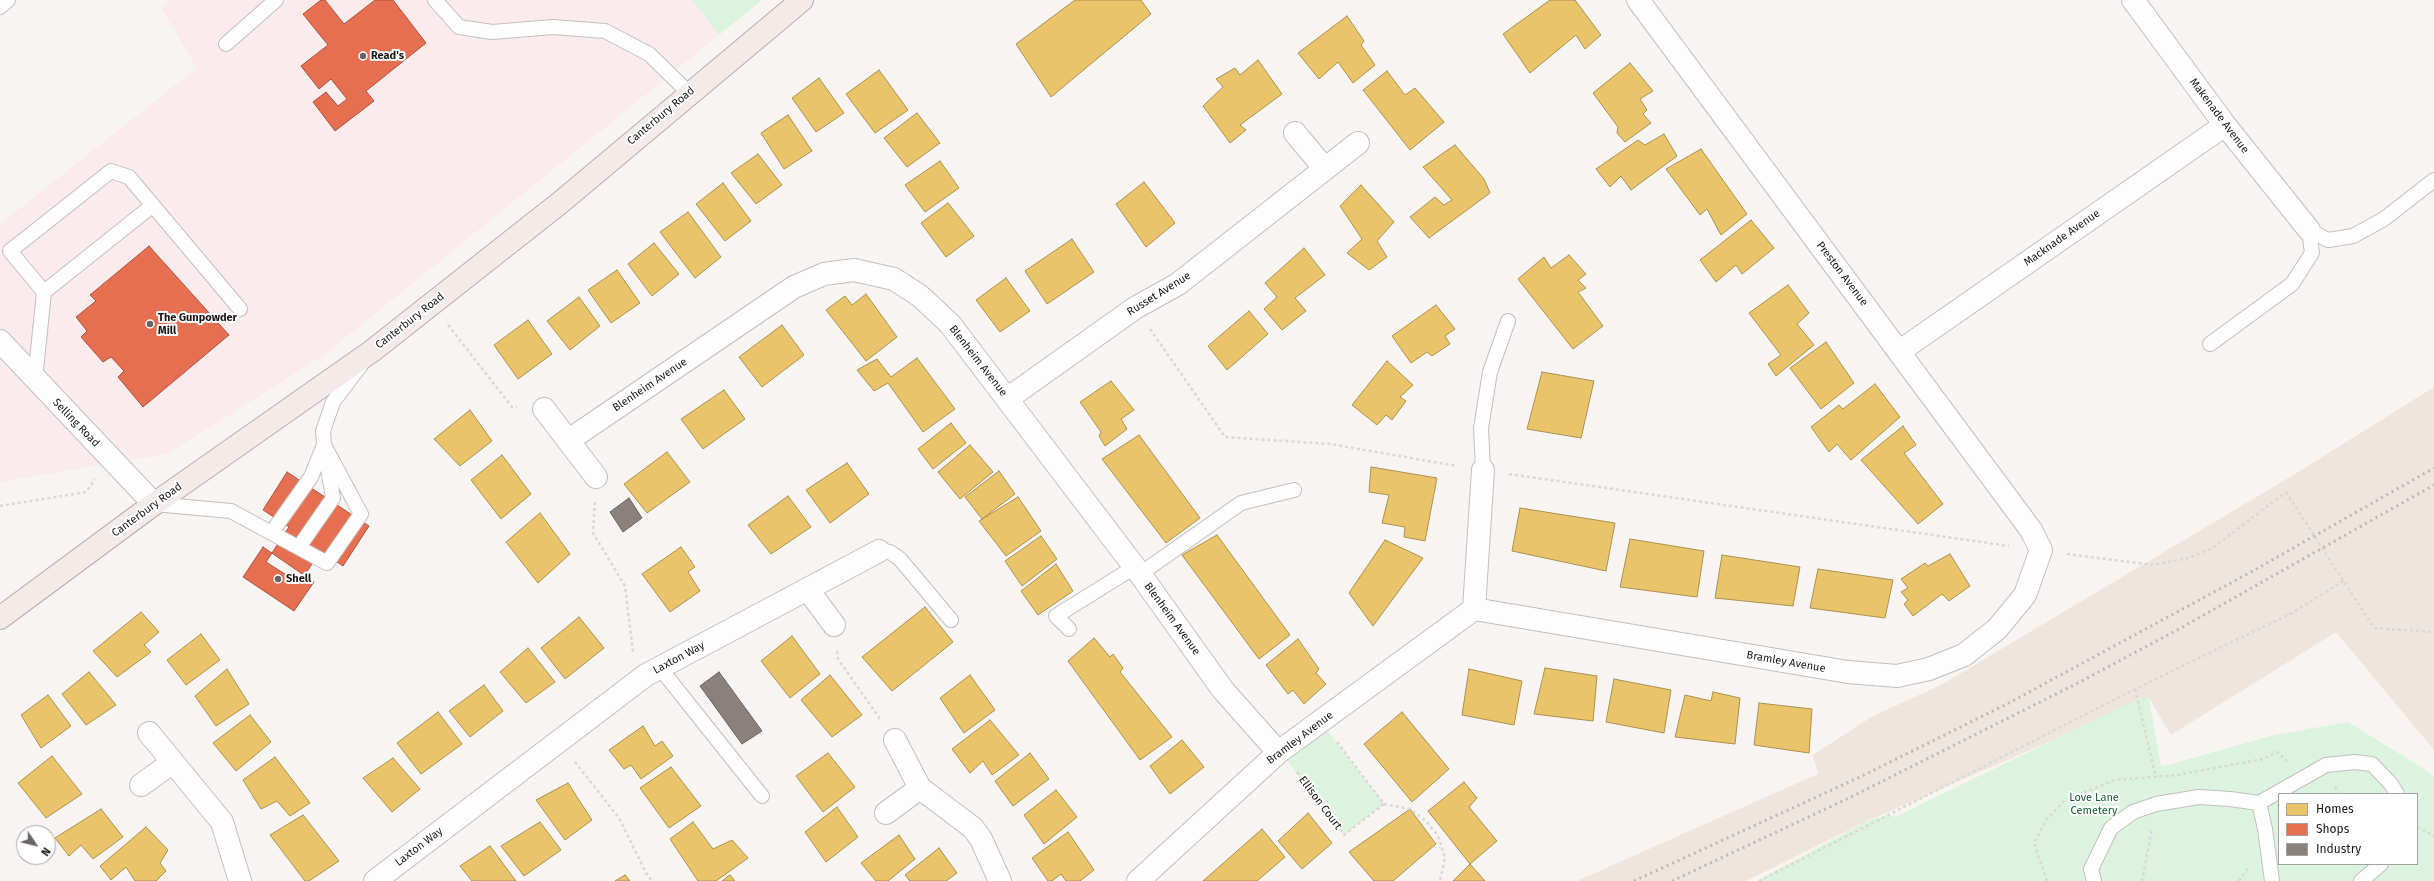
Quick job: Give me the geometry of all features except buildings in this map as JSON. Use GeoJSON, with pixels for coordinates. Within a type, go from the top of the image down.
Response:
{"type":"FeatureCollection","features":[{"type":"Feature","properties":{"kind":"main road","name":"Canterbury Road"},"geometry":{"type":"LineString","coordinates":[[0,618],[154,504],[372,351],[561,202],[689,93],[802,0]]}},
{"type":"Feature","properties":{"kind":"street","name":"Preston Avenue"},"geometry":{"type":"LineString","coordinates":[[1638,0],[1900,351],[2031,530],[2041,550]]}},
{"type":"Feature","properties":{"kind":"street","name":"Makenade Avenue"},"geometry":{"type":"LineString","coordinates":[[2133,0],[2225,125],[2309,230]]}},
{"type":"Feature","properties":{"kind":"street","name":"Macknade Avenue"},"geometry":{"type":"LineString","coordinates":[[1900,351],[2225,125]]}},
{"type":"Feature","properties":{"kind":"street"},"geometry":{"type":"LineString","coordinates":[[1295,133],[1324,169]]}},
{"type":"Feature","properties":{"kind":"street","name":"Russet Avenue"},"geometry":{"type":"LineString","coordinates":[[1008,399],[1135,308],[1178,284],[1358,143]]}},
{"type":"Feature","properties":{"kind":"street","name":"Blenheim Avenue"},"geometry":{"type":"LineString","coordinates":[[569,440],[794,287],[824,274],[854,270],[894,279],[920,296],[950,324],[1137,571],[1223,690],[1279,751]]}},
{"type":"Feature","properties":{"kind":"street","name":"Selling Road"},"geometry":{"type":"LineString","coordinates":[[0,341],[35,380],[154,504]]}},
{"type":"Feature","properties":{"kind":"street"},"geometry":{"type":"LineString","coordinates":[[544,409],[596,477]]}},
{"type":"Feature","properties":{"kind":"street"},"geometry":{"type":"LineString","coordinates":[[1474,609],[1483,470]]}},
{"type":"Feature","properties":{"kind":"street","name":"Bramley Avenue"},"geometry":{"type":"LineString","coordinates":[[1138,881],[1279,751],[1474,609],[1848,672],[1897,676],[1929,669],[1964,655],[1997,629],[2025,595],[2041,550]]}},
{"type":"Feature","properties":{"kind":"street","name":"Laxton Way"},"geometry":{"type":"LineString","coordinates":[[375,881],[559,741],[653,672],[880,551]]}},
{"type":"Feature","properties":{"kind":"street"},"geometry":{"type":"LineString","coordinates":[[808,590],[834,625]]}},
{"type":"Feature","properties":{"kind":"street"},"geometry":{"type":"LineString","coordinates":[[149,733],[222,822],[240,881]]}},
{"type":"Feature","properties":{"kind":"street"},"geometry":{"type":"LineString","coordinates":[[895,740],[920,788],[973,828],[981,839],[1000,881]]}},
{"type":"Feature","properties":{"kind":"street"},"geometry":{"type":"LineString","coordinates":[[141,785],[173,762]]}},
{"type":"Feature","properties":{"kind":"street"},"geometry":{"type":"LineString","coordinates":[[886,813],[920,788]]}},
{"type":"Feature","properties":{"kind":"lane"},"geometry":{"type":"LineString","coordinates":[[0,7],[8,0]]}},
{"type":"Feature","properties":{"kind":"lane"},"geometry":{"type":"LineString","coordinates":[[226,44],[276,0]]}},
{"type":"Feature","properties":{"kind":"lane"},"geometry":{"type":"LineString","coordinates":[[435,0],[459,27],[492,32],[553,27],[605,31],[649,54],[689,93]]}},
{"type":"Feature","properties":{"kind":"lane"},"geometry":{"type":"LineString","coordinates":[[35,380],[44,292],[10,251],[111,170],[129,177],[240,309]]}},
{"type":"Feature","properties":{"kind":"lane"},"geometry":{"type":"LineString","coordinates":[[2309,230],[2328,240],[2353,236],[2384,219],[2434,180]]}},
{"type":"Feature","properties":{"kind":"lane"},"geometry":{"type":"LineString","coordinates":[[44,292],[153,205]]}},
{"type":"Feature","properties":{"kind":"lane"},"geometry":{"type":"LineString","coordinates":[[2210,344],[2292,284],[2312,253],[2309,230]]}},
{"type":"Feature","properties":{"kind":"lane"},"geometry":{"type":"LineString","coordinates":[[1483,470],[1481,428],[1485,400],[1490,372],[1508,322]]}},
{"type":"Feature","properties":{"kind":"lane"},"geometry":{"type":"LineString","coordinates":[[299,547],[333,498],[323,431],[333,402],[372,351]]}},
{"type":"Feature","properties":{"kind":"lane"},"geometry":{"type":"LineString","coordinates":[[272,532],[311,477],[324,445]]}},
{"type":"Feature","properties":{"kind":"lane"},"geometry":{"type":"LineString","coordinates":[[154,504],[223,509],[272,532],[327,563],[361,514],[324,445]]}},
{"type":"Feature","properties":{"kind":"lane"},"geometry":{"type":"LineString","coordinates":[[1069,629],[1056,616],[1137,571],[1241,503],[1294,490]]}},
{"type":"Feature","properties":{"kind":"lane"},"geometry":{"type":"LineString","coordinates":[[880,551],[890,552],[900,559],[951,620]]}},
{"type":"Feature","properties":{"kind":"lane"},"geometry":{"type":"LineString","coordinates":[[653,672],[762,796]]}},
{"type":"Feature","properties":{"kind":"lane"},"geometry":{"type":"LineString","coordinates":[[2094,881],[2090,869],[2111,828],[2133,812],[2156,804],[2199,797],[2230,798],[2259,803],[2326,765],[2355,762],[2372,764],[2391,784],[2396,793]]}},
{"type":"Feature","properties":{"kind":"lane"},"geometry":{"type":"LineString","coordinates":[[2259,803],[2265,829],[2272,881]]}},
{"type":"Feature","properties":{"kind":"lane"},"geometry":{"type":"LineString","coordinates":[[2361,881],[2380,865]]}},
{"type":"Feature","properties":{"kind":"path"},"geometry":{"type":"LineString","coordinates":[[432,304],[512,407],[544,409]]}},
{"type":"Feature","properties":{"kind":"path"},"geometry":{"type":"LineString","coordinates":[[1135,308],[1225,437],[1330,444],[1483,470],[2153,565],[2188,558],[2213,548],[2286,492],[2345,580],[2374,628],[2434,632]]}},
{"type":"Feature","properties":{"kind":"path"},"geometry":{"type":"LineString","coordinates":[[0,506],[86,492],[109,457]]}},
{"type":"Feature","properties":{"kind":"path"},"geometry":{"type":"LineString","coordinates":[[596,477],[593,533],[625,586],[632,650],[653,672]]}},
{"type":"Feature","properties":{"kind":"path"},"geometry":{"type":"LineString","coordinates":[[1759,881],[2135,690],[2292,613],[2345,580]]}},
{"type":"Feature","properties":{"kind":"path"},"geometry":{"type":"LineString","coordinates":[[834,625],[838,659],[895,740]]}},
{"type":"Feature","properties":{"kind":"path"},"geometry":{"type":"LineString","coordinates":[[1321,721],[1384,804],[1410,809],[1426,821],[1438,836],[1445,858],[1440,881]]}},
{"type":"Feature","properties":{"kind":"path"},"geometry":{"type":"LineString","coordinates":[[559,741],[619,818],[646,873],[652,881]]}},
{"type":"Feature","properties":{"kind":"path","name":"Ellison Court"},"geometry":{"type":"LineString","coordinates":[[1279,751],[1344,835],[1384,804]]}},
{"type":"Feature","properties":{"kind":"path"},"geometry":{"type":"LineString","coordinates":[[2418,828],[2434,836]]}},
{"type":"Feature","properties":{"kind":"shaded area"},"geometry":{"type":"Polygon","coordinates":[[[169,0],[692,0],[719,35],[324,355],[167,454],[0,482],[0,224],[197,68],[161,7],[169,0]]]}},
{"type":"Feature","properties":{"kind":"shaded area"},"geometry":{"type":"Polygon","coordinates":[[[2434,387],[2434,750],[2336,632],[2171,735],[2149,698],[1865,822],[1746,881],[1577,881],[1818,774],[1813,755],[1873,716],[1941,685],[2295,474],[2434,387]]]}},
{"type":"Feature","properties":{"kind":"green space"},"geometry":{"type":"Polygon","coordinates":[[[692,0],[762,0],[719,35],[692,0]]]}},
{"type":"Feature","properties":{"kind":"green space","name":"Love Lane Cemetery"},"geometry":{"type":"Polygon","coordinates":[[[2149,698],[2161,767],[2274,735],[2348,722],[2426,770],[2434,777],[2434,881],[1757,881],[1865,822],[1887,815],[1895,817],[2138,699],[2149,698]]]}},
{"type":"Feature","properties":{"kind":"green space"},"geometry":{"type":"Polygon","coordinates":[[[1327,730],[1384,804],[1344,835],[1287,760],[1327,730]]]}},
{"type":"Feature","properties":{"kind":"railway"},"geometry":{"type":"LineString","coordinates":[[1634,881],[1862,776],[2007,704],[2251,572],[2434,468]]}},
{"type":"Feature","properties":{"kind":"railway"},"geometry":{"type":"LineString","coordinates":[[1672,881],[1849,798],[2076,684],[2179,629],[2434,485]]}},
{"type":"Feature","properties":{"kind":"place","name":"Read's"},"geometry":{"type":"Point","coordinates":[363,56]}},
{"type":"Feature","properties":{"kind":"place","name":"The Gunpowder Mill"},"geometry":{"type":"Point","coordinates":[150,324]}},
{"type":"Feature","properties":{"kind":"place","name":"Shell"},"geometry":{"type":"Point","coordinates":[278,579]}}]}
